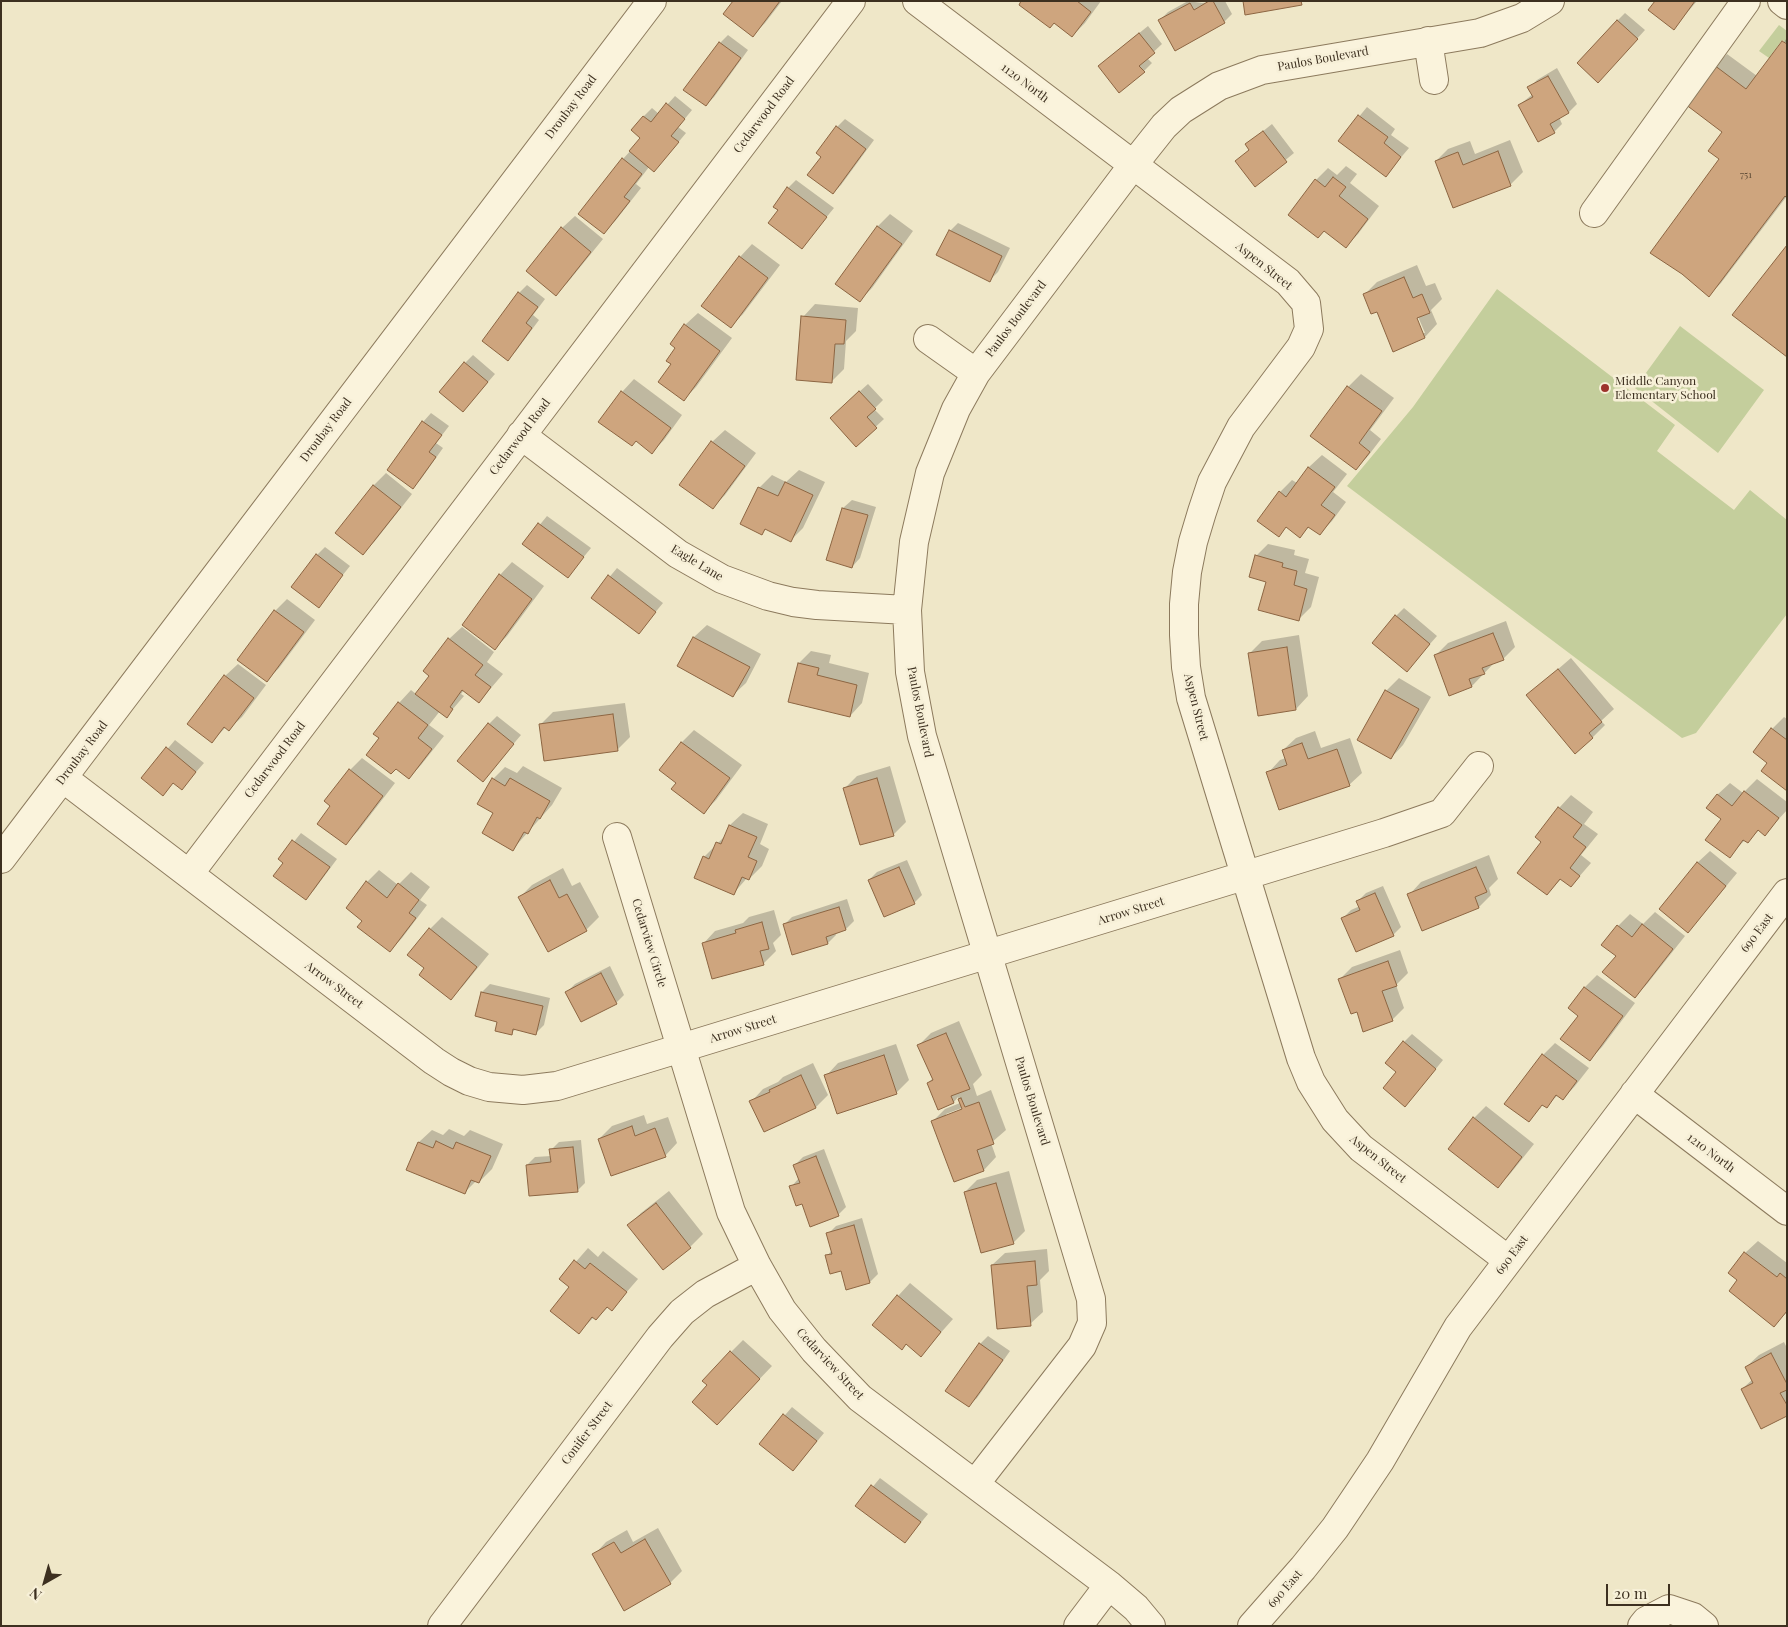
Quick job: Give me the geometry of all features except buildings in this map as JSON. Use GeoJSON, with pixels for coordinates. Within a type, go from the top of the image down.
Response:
{"type":"FeatureCollection","features":[{"type":"Feature","properties":{"kind":"street","name":"Droubay Road"},"geometry":{"type":"LineString","coordinates":[[1,859],[652,1]]}},
{"type":"Feature","properties":{"kind":"street","name":"Cedarwood Road"},"geometry":{"type":"LineString","coordinates":[[189,874],[851,1]]}},
{"type":"Feature","properties":{"kind":"street","name":"1120 North"},"geometry":{"type":"LineString","coordinates":[[917,1],[1133,165]]}},
{"type":"Feature","properties":{"kind":"street","name":"Paulos Boulevard"},"geometry":{"type":"LineString","coordinates":[[975,1484],[1082,1346],[1092,1323],[1091,1299],[922,736],[910,672],[907,610],[914,542],[930,473],[956,409],[976,373],[1133,165],[1164,126],[1181,110],[1219,86],[1240,76],[1284,65],[1480,32],[1522,18],[1550,1]]}},
{"type":"Feature","properties":{"kind":"street"},"geometry":{"type":"LineString","coordinates":[[1594,213],[1746,1]]}},
{"type":"Feature","properties":{"kind":"street"},"geometry":{"type":"LineString","coordinates":[[1782,1],[1787,5]]}},
{"type":"Feature","properties":{"kind":"street"},"geometry":{"type":"LineString","coordinates":[[1428,41],[1434,80]]}},
{"type":"Feature","properties":{"kind":"street","name":"Aspen Street"},"geometry":{"type":"LineString","coordinates":[[1133,165],[1288,282],[1306,303],[1309,329],[1301,347],[1241,427],[1212,482],[1195,534],[1188,572],[1184,635],[1186,667],[1191,698],[1301,1058],[1311,1082],[1324,1104],[1335,1120],[1361,1148],[1508,1260]]}},
{"type":"Feature","properties":{"kind":"street"},"geometry":{"type":"LineString","coordinates":[[928,339],[976,373]]}},
{"type":"Feature","properties":{"kind":"street","name":"Eagle Lane"},"geometry":{"type":"LineString","coordinates":[[521,435],[678,554],[722,579],[761,594],[792,602],[907,610]]}},
{"type":"Feature","properties":{"kind":"street","name":"Arrow Street"},"geometry":{"type":"LineString","coordinates":[[63,778],[434,1061],[470,1081],[506,1090],[540,1089],[557,1086],[1384,833],[1442,812],[1479,766]]}},
{"type":"Feature","properties":{"kind":"street","name":"Cedarview Circle"},"geometry":{"type":"LineString","coordinates":[[617,838],[681,1048]]}},
{"type":"Feature","properties":{"kind":"street","name":"690 East"},"geometry":{"type":"LineString","coordinates":[[1252,1626],[1335,1528],[1380,1461],[1458,1327],[1787,894]]}},
{"type":"Feature","properties":{"kind":"street","name":"Cedarview Street"},"geometry":{"type":"LineString","coordinates":[[681,1048],[731,1212],[757,1266],[782,1310],[814,1350],[860,1398],[1109,1585],[1136,1608],[1151,1626]]}},
{"type":"Feature","properties":{"kind":"street","name":"1210 North"},"geometry":{"type":"LineString","coordinates":[[1634,1094],[1787,1211]]}},
{"type":"Feature","properties":{"kind":"street","name":"Conifer Street"},"geometry":{"type":"LineString","coordinates":[[442,1626],[660,1336],[682,1312],[705,1294],[757,1266]]}},
{"type":"Feature","properties":{"kind":"street"},"geometry":{"type":"LineString","coordinates":[[1078,1626],[1109,1585]]}},
{"type":"Feature","properties":{"kind":"street"},"geometry":{"type":"LineString","coordinates":[[1642,1626],[1646,1621],[1669,1609],[1693,1617],[1704,1626]]}},
{"type":"Feature","properties":{"kind":"green space"},"geometry":{"type":"Polygon","coordinates":[[[1779,25],[1787,31],[1787,43],[1782,40],[1769,58],[1759,51],[1779,25]]]}},
{"type":"Feature","properties":{"kind":"green space"},"geometry":{"type":"Polygon","coordinates":[[[1497,289],[1675,425],[1657,451],[1734,510],[1750,490],[1787,520],[1787,614],[1696,733],[1682,738],[1347,486],[1413,407],[1497,289]]]}},
{"type":"Feature","properties":{"kind":"green space"},"geometry":{"type":"Polygon","coordinates":[[[1680,326],[1764,390],[1718,453],[1635,388],[1680,326]]]}},
{"type":"Feature","properties":{"kind":"place","name":"Middle Canyon Elementary School"},"geometry":{"type":"Point","coordinates":[1605,388]}}]}
